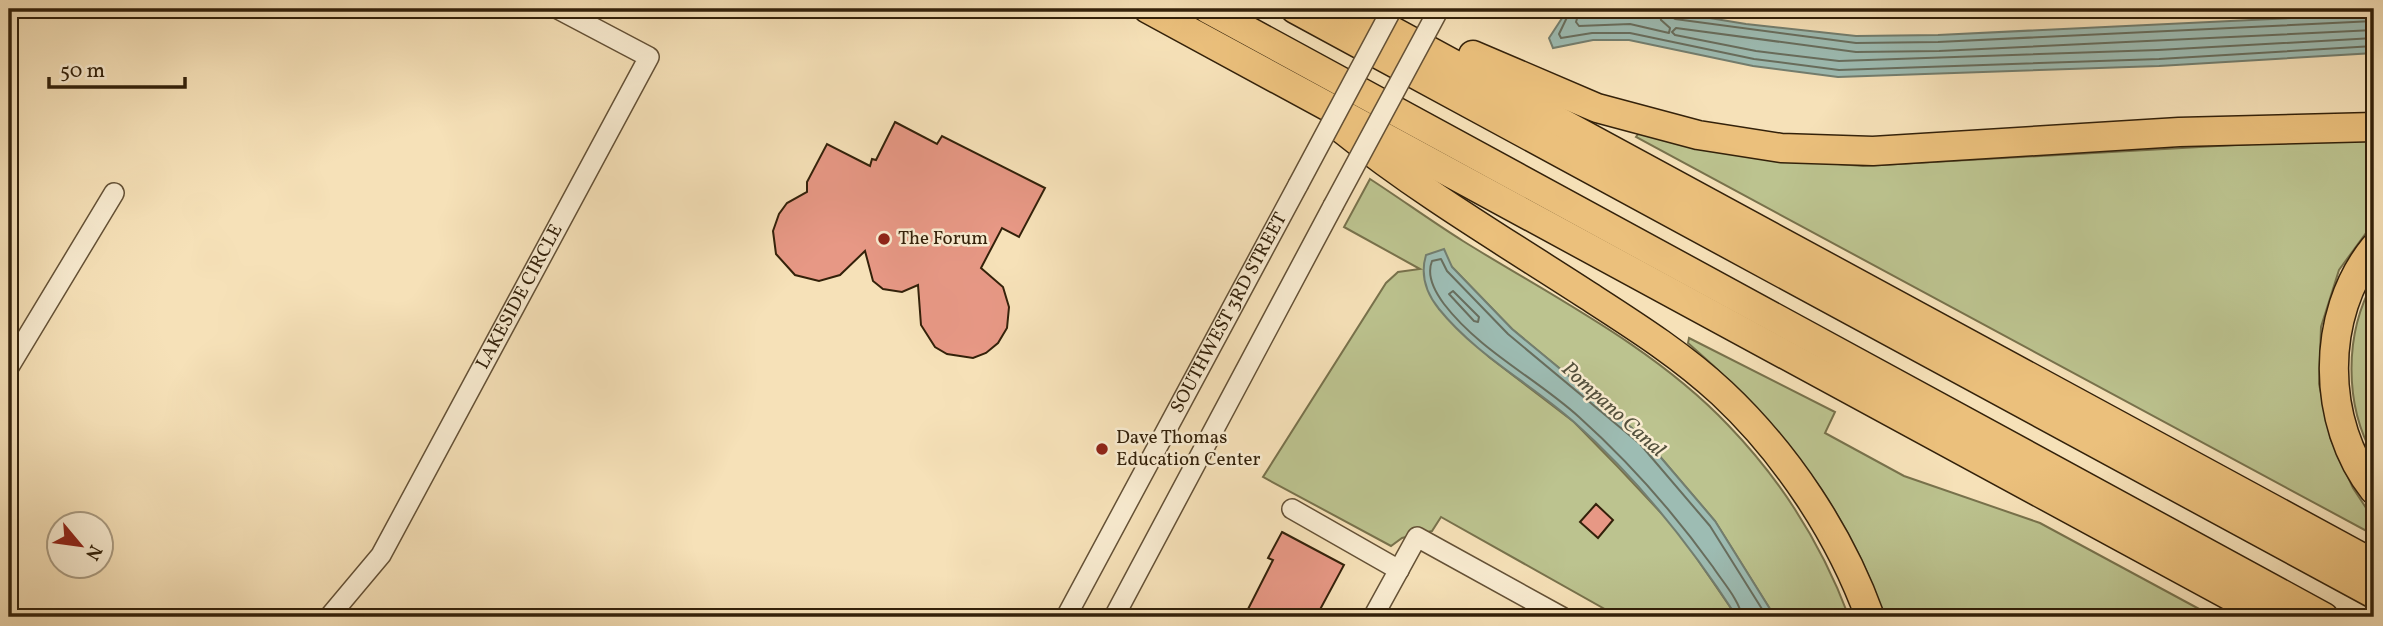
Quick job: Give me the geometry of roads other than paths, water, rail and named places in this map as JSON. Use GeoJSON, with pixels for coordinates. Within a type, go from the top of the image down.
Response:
{"type":"FeatureCollection","features":[{"type":"Feature","properties":{"kind":"highway"},"geometry":{"type":"LineString","coordinates":[[1148,9],[2269,617]]}},
{"type":"Feature","properties":{"kind":"highway"},"geometry":{"type":"LineString","coordinates":[[1208,9],[2324,617]]}},
{"type":"Feature","properties":{"kind":"highway"},"geometry":{"type":"LineString","coordinates":[[1295,9],[2374,594]]}},
{"type":"Feature","properties":{"kind":"highway"},"geometry":{"type":"LineString","coordinates":[[1352,9],[2374,564]]}},
{"type":"Feature","properties":{"kind":"highway"},"geometry":{"type":"LineString","coordinates":[[1363,9],[1573,100],[1662,126],[1751,145],[1873,151],[2179,132],[2374,127]]}},
{"type":"Feature","properties":{"kind":"highway"},"geometry":{"type":"LineString","coordinates":[[1282,81],[1391,169],[1650,336],[1723,394],[1763,438],[1811,502],[1840,548],[1870,617]]}},
{"type":"Feature","properties":{"kind":"highway"},"geometry":{"type":"LineString","coordinates":[[2179,132],[2285,118],[2374,112]]}},
{"type":"Feature","properties":{"kind":"highway"},"geometry":{"type":"LineString","coordinates":[[2374,248],[2357,276],[2343,310],[2336,338],[2334,370],[2343,428],[2354,458],[2374,490]]}},
{"type":"Feature","properties":{"kind":"street","name":"LAKESIDE CIRCLE"},"geometry":{"type":"LineString","coordinates":[[329,617],[381,555],[649,57],[558,9]]}},
{"type":"Feature","properties":{"kind":"street","name":"SOUTHWEST 3RD STREET"},"geometry":{"type":"LineString","coordinates":[[1066,617],[1392,9]]}},
{"type":"Feature","properties":{"kind":"street"},"geometry":{"type":"LineString","coordinates":[[1114,617],[1439,9]]}},
{"type":"Feature","properties":{"kind":"street"},"geometry":{"type":"LineString","coordinates":[[9,367],[114,193]]}},
{"type":"Feature","properties":{"kind":"street"},"geometry":{"type":"LineString","coordinates":[[1293,509],[1399,570]]}},
{"type":"Feature","properties":{"kind":"street"},"geometry":{"type":"LineString","coordinates":[[1373,617],[1417,537],[1562,617]]}},
{"type":"Feature","properties":{"kind":"water"},"geometry":{"type":"Polygon","coordinates":[[[1568,9],[1655,9],[1746,24],[1856,36],[1938,35],[2374,14],[2374,53],[2159,66],[1838,77],[1753,66],[1629,40],[1593,40],[1553,48],[1549,38],[1568,9]]]}},
{"type":"Feature","properties":{"kind":"water"},"geometry":{"type":"Polygon","coordinates":[[[1444,249],[1452,267],[1512,329],[1645,439],[1715,521],[1775,617],[1737,617],[1682,539],[1620,466],[1574,422],[1486,355],[1439,309],[1425,284],[1424,262],[1426,255],[1444,249]]]}},
{"type":"Feature","properties":{"kind":"place","name":"The Forum"},"geometry":{"type":"Point","coordinates":[884,239]}},
{"type":"Feature","properties":{"kind":"place","name":"Dave Thomas Education Center"},"geometry":{"type":"Point","coordinates":[1102,449]}},
{"type":"Feature","properties":{"kind":"water label","name":"Pompano Canal"},"geometry":{"type":"Point","coordinates":[1613,410]}}]}
